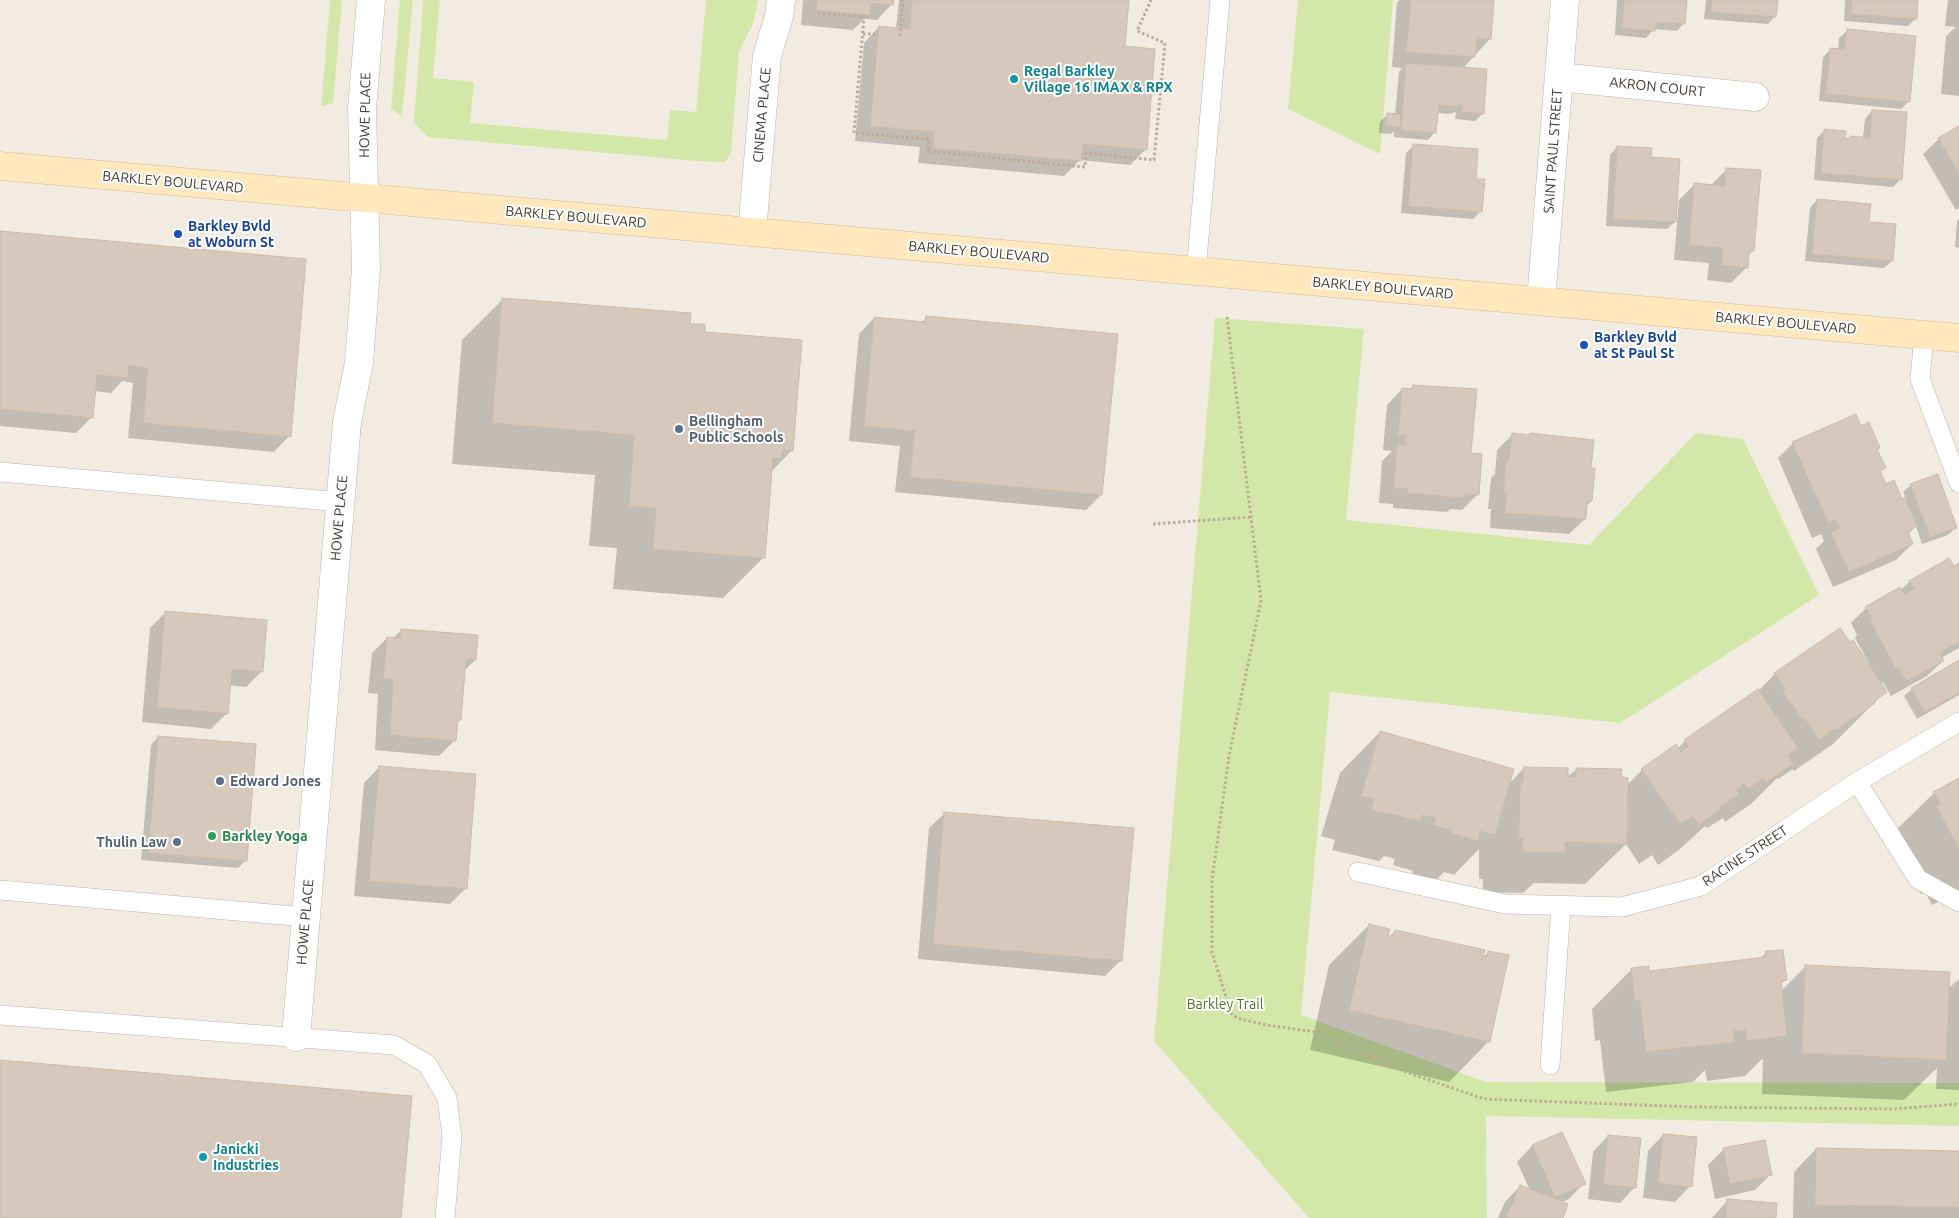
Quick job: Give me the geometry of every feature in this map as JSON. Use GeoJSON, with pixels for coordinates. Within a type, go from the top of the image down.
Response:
{"type":"FeatureCollection","features":[{"type":"Feature","properties":{"kind":"main road","name":"BARKLEY BOULEVARD"},"geometry":{"type":"LineString","coordinates":[[0,166],[1959,338]]}},
{"type":"Feature","properties":{"kind":"street","name":"HOWE PLACE"},"geometry":{"type":"LineString","coordinates":[[296,1037],[347,422],[360,354],[366,268],[362,109],[371,0]]}},
{"type":"Feature","properties":{"kind":"street","name":"CINEMA PLACE"},"geometry":{"type":"LineString","coordinates":[[752,232],[767,56],[779,16],[780,0]]}},
{"type":"Feature","properties":{"kind":"street","name":"SAINT PAUL STREET"},"geometry":{"type":"LineString","coordinates":[[1541,302],[1565,0]]}},
{"type":"Feature","properties":{"kind":"street","name":"AKRON COURT"},"geometry":{"type":"LineString","coordinates":[[1559,77],[1755,97]]}},
{"type":"Feature","properties":{"kind":"lane"},"geometry":{"type":"LineString","coordinates":[[1196,271],[1220,0]]}},
{"type":"Feature","properties":{"kind":"lane"},"geometry":{"type":"LineString","coordinates":[[1924,335],[1920,379],[1959,483]]}},
{"type":"Feature","properties":{"kind":"lane"},"geometry":{"type":"LineString","coordinates":[[0,472],[341,502]]}},
{"type":"Feature","properties":{"kind":"lane","name":"RACINE STREET"},"geometry":{"type":"LineString","coordinates":[[1358,872],[1505,904],[1622,907],[1701,886],[1857,782],[1959,722]]}},
{"type":"Feature","properties":{"kind":"lane"},"geometry":{"type":"LineString","coordinates":[[1857,782],[1918,879],[1959,902]]}},
{"type":"Feature","properties":{"kind":"lane"},"geometry":{"type":"LineString","coordinates":[[0,890],[305,917]]}},
{"type":"Feature","properties":{"kind":"lane"},"geometry":{"type":"LineString","coordinates":[[1550,1065],[1561,906]]}},
{"type":"Feature","properties":{"kind":"lane"},"geometry":{"type":"LineString","coordinates":[[0,1015],[394,1045],[427,1064],[447,1098],[452,1137],[445,1218]]}},
{"type":"Feature","properties":{"kind":"path"},"geometry":{"type":"LineString","coordinates":[[900,36],[903,0]]}},
{"type":"Feature","properties":{"kind":"path"},"geometry":{"type":"LineString","coordinates":[[818,13],[864,17],[854,133],[929,139],[928,151],[1085,167],[1086,153],[1154,160],[1165,44],[1137,31],[1151,0]]}},
{"type":"Feature","properties":{"kind":"path"},"geometry":{"type":"LineString","coordinates":[[863,34],[878,34]]}},
{"type":"Feature","properties":{"kind":"path"},"geometry":{"type":"LineString","coordinates":[[1153,524],[1250,517]]}},
{"type":"Feature","properties":{"kind":"green space"},"geometry":{"type":"Polygon","coordinates":[[[330,0],[342,0],[333,103],[321,107],[330,0]]]}},
{"type":"Feature","properties":{"kind":"green space"},"geometry":{"type":"Polygon","coordinates":[[[400,0],[413,0],[402,116],[391,109],[400,0]]]}},
{"type":"Feature","properties":{"kind":"green space"},"geometry":{"type":"Polygon","coordinates":[[[423,0],[440,0],[433,78],[474,82],[470,123],[667,140],[670,110],[696,112],[706,0],[758,0],[753,24],[739,51],[731,153],[725,162],[697,161],[428,137],[414,123],[423,0]]]}},
{"type":"Feature","properties":{"kind":"green space"},"geometry":{"type":"Polygon","coordinates":[[[1298,0],[1393,0],[1380,154],[1288,109],[1298,0]]]}},
{"type":"Feature","properties":{"kind":"green space","name":"Barkley Trail"},"geometry":{"type":"Polygon","coordinates":[[[1215,318],[1364,329],[1346,520],[1589,545],[1696,433],[1743,439],[1819,595],[1620,723],[1330,692],[1301,1015],[1486,1082],[1959,1083],[1959,1126],[1486,1116],[1487,1218],[1309,1218],[1154,1041],[1215,318]]]}},
{"type":"Feature","properties":{"kind":"building"},"geometry":{"type":"Polygon","coordinates":[[[817,0],[894,0],[893,5],[871,3],[870,15],[816,10],[817,0]]]}},
{"type":"Feature","properties":{"kind":"building","name":"Regal Barkley Village 16 IMAX & RPX"},"geometry":{"type":"Polygon","coordinates":[[[912,0],[1129,0],[1125,46],[1155,49],[1147,150],[1083,144],[1081,161],[933,148],[934,132],[870,126],[879,26],[910,29],[912,0]]]}},
{"type":"Feature","properties":{"kind":"building"},"geometry":{"type":"Polygon","coordinates":[[[1411,0],[1494,0],[1491,39],[1477,39],[1475,57],[1406,52],[1411,0]]]}},
{"type":"Feature","properties":{"kind":"building"},"geometry":{"type":"Polygon","coordinates":[[[1624,0],[1687,0],[1685,24],[1656,22],[1655,31],[1622,28],[1624,0]]]}},
{"type":"Feature","properties":{"kind":"building"},"geometry":{"type":"Polygon","coordinates":[[[1712,0],[1778,0],[1776,17],[1711,12],[1712,0]]]}},
{"type":"Feature","properties":{"kind":"building"},"geometry":{"type":"Polygon","coordinates":[[[1852,0],[1918,0],[1917,19],[1851,14],[1852,0]]]}},
{"type":"Feature","properties":{"kind":"building"},"geometry":{"type":"Polygon","coordinates":[[[1847,29],[1916,36],[1910,102],[1826,94],[1830,48],[1844,49],[1847,29]]]}},
{"type":"Feature","properties":{"kind":"building"},"geometry":{"type":"Polygon","coordinates":[[[1406,63],[1487,69],[1484,114],[1462,112],[1463,105],[1458,105],[1458,107],[1439,105],[1436,133],[1401,130],[1406,63]]]}},
{"type":"Feature","properties":{"kind":"building"},"geometry":{"type":"Polygon","coordinates":[[[1872,110],[1907,112],[1902,180],[1821,173],[1824,129],[1846,131],[1845,138],[1850,138],[1850,136],[1870,138],[1872,110]]]}},
{"type":"Feature","properties":{"kind":"building"},"geometry":{"type":"Polygon","coordinates":[[[1387,113],[1401,114],[1400,127],[1386,126],[1387,113]]]}},
{"type":"Feature","properties":{"kind":"building"},"geometry":{"type":"Polygon","coordinates":[[[1959,126],[1959,174],[1938,138],[1959,126]]]}},
{"type":"Feature","properties":{"kind":"building"},"geometry":{"type":"Polygon","coordinates":[[[1413,144],[1478,149],[1476,179],[1485,179],[1482,212],[1408,206],[1413,144]]]}},
{"type":"Feature","properties":{"kind":"building"},"geometry":{"type":"Polygon","coordinates":[[[1617,146],[1652,148],[1651,157],[1680,159],[1676,222],[1613,219],[1617,146]]]}},
{"type":"Feature","properties":{"kind":"building"},"geometry":{"type":"Polygon","coordinates":[[[1726,168],[1761,170],[1754,251],[1749,251],[1748,268],[1722,265],[1723,248],[1689,245],[1694,183],[1725,186],[1726,168]]]}},
{"type":"Feature","properties":{"kind":"building"},"geometry":{"type":"Polygon","coordinates":[[[1817,199],[1871,204],[1869,222],[1896,224],[1893,261],[1812,254],[1817,199]]]}},
{"type":"Feature","properties":{"kind":"building"},"geometry":{"type":"Polygon","coordinates":[[[0,231],[306,259],[291,437],[143,423],[148,368],[129,365],[128,378],[97,375],[93,418],[0,409],[0,231]]]}},
{"type":"Feature","properties":{"kind":"building","name":"Bellingham Public Schools"},"geometry":{"type":"Polygon","coordinates":[[[502,298],[691,313],[690,324],[705,324],[705,332],[802,340],[793,451],[783,450],[782,458],[773,458],[765,558],[653,549],[656,508],[629,506],[634,435],[492,423],[502,298]]]}},
{"type":"Feature","properties":{"kind":"building"},"geometry":{"type":"Polygon","coordinates":[[[926,316],[1118,334],[1102,495],[910,477],[915,431],[864,426],[874,317],[925,322],[926,316]]]}},
{"type":"Feature","properties":{"kind":"building"},"geometry":{"type":"Polygon","coordinates":[[[1413,385],[1477,389],[1471,453],[1482,454],[1479,495],[1464,494],[1463,498],[1408,493],[1408,489],[1394,488],[1397,444],[1406,445],[1406,435],[1398,435],[1402,388],[1412,389],[1413,385]]]}},
{"type":"Feature","properties":{"kind":"building"},"geometry":{"type":"Polygon","coordinates":[[[1856,414],[1861,426],[1869,422],[1880,448],[1877,449],[1886,468],[1880,471],[1886,484],[1894,480],[1902,499],[1905,497],[1917,526],[1908,531],[1913,544],[1849,572],[1831,533],[1840,528],[1836,519],[1828,523],[1792,442],[1856,414]]]}},
{"type":"Feature","properties":{"kind":"building"},"geometry":{"type":"Polygon","coordinates":[[[1512,433],[1530,435],[1530,433],[1594,440],[1591,468],[1595,468],[1592,501],[1587,501],[1586,519],[1505,513],[1506,494],[1503,494],[1506,461],[1509,461],[1512,433]]]}},
{"type":"Feature","properties":{"kind":"building"},"geometry":{"type":"Polygon","coordinates":[[[1938,474],[1957,528],[1930,537],[1910,484],[1938,474]]]}},
{"type":"Feature","properties":{"kind":"building"},"geometry":{"type":"Polygon","coordinates":[[[1949,558],[1954,566],[1959,563],[1959,642],[1940,653],[1944,661],[1907,681],[1899,668],[1896,669],[1870,621],[1873,620],[1865,607],[1900,587],[1904,594],[1914,589],[1909,581],[1949,558]]]}},
{"type":"Feature","properties":{"kind":"building"},"geometry":{"type":"Polygon","coordinates":[[[165,611],[267,620],[263,672],[232,669],[228,714],[157,707],[165,611]]]}},
{"type":"Feature","properties":{"kind":"building"},"geometry":{"type":"Polygon","coordinates":[[[1840,628],[1850,642],[1853,640],[1887,692],[1874,701],[1875,703],[1819,740],[1782,691],[1785,689],[1774,673],[1840,628]]]}},
{"type":"Feature","properties":{"kind":"building"},"geometry":{"type":"Polygon","coordinates":[[[401,629],[478,635],[476,660],[466,659],[461,720],[458,720],[456,741],[390,735],[393,679],[383,678],[387,637],[400,638],[401,629]]]}},
{"type":"Feature","properties":{"kind":"building"},"geometry":{"type":"Polygon","coordinates":[[[1959,660],[1959,693],[1925,712],[1911,688],[1959,660]]]}},
{"type":"Feature","properties":{"kind":"building"},"geometry":{"type":"Polygon","coordinates":[[[1758,689],[1798,748],[1788,755],[1793,764],[1766,782],[1764,778],[1748,789],[1744,784],[1736,790],[1739,794],[1699,825],[1693,816],[1680,824],[1641,769],[1676,744],[1681,752],[1689,746],[1684,740],[1758,689]]]}},
{"type":"Feature","properties":{"kind":"building"},"geometry":{"type":"Polygon","coordinates":[[[1380,731],[1514,769],[1495,835],[1480,831],[1478,841],[1451,833],[1452,830],[1433,825],[1435,818],[1422,815],[1420,821],[1371,810],[1374,799],[1361,796],[1380,731]]]}},
{"type":"Feature","properties":{"kind":"building"},"geometry":{"type":"Polygon","coordinates":[[[158,736],[256,744],[247,861],[148,853],[158,736]]]}},
{"type":"Feature","properties":{"kind":"building"},"geometry":{"type":"Polygon","coordinates":[[[379,766],[476,774],[467,889],[369,881],[379,766]]]}},
{"type":"Feature","properties":{"kind":"building"},"geometry":{"type":"Polygon","coordinates":[[[1524,767],[1568,768],[1568,776],[1576,777],[1576,768],[1622,769],[1621,777],[1628,778],[1627,844],[1565,842],[1565,853],[1523,852],[1523,839],[1519,838],[1520,783],[1523,783],[1524,767]]]}},
{"type":"Feature","properties":{"kind":"building"},"geometry":{"type":"Polygon","coordinates":[[[1959,778],[1959,849],[1936,806],[1940,804],[1933,792],[1959,778]]]}},
{"type":"Feature","properties":{"kind":"building"},"geometry":{"type":"Polygon","coordinates":[[[944,812],[1134,828],[1122,961],[933,944],[944,812]]]}},
{"type":"Feature","properties":{"kind":"building"},"geometry":{"type":"Polygon","coordinates":[[[1369,924],[1390,929],[1388,936],[1393,937],[1395,930],[1485,950],[1483,956],[1487,957],[1488,951],[1509,955],[1490,1042],[1349,1010],[1369,924]]]}},
{"type":"Feature","properties":{"kind":"building"},"geometry":{"type":"Polygon","coordinates":[[[1783,950],[1787,980],[1781,981],[1787,1036],[1747,1041],[1745,1030],[1733,1031],[1735,1042],[1646,1052],[1640,1001],[1635,1001],[1631,968],[1649,966],[1649,971],[1766,957],[1765,951],[1783,950]]]}},
{"type":"Feature","properties":{"kind":"building"},"geometry":{"type":"Polygon","coordinates":[[[1805,965],[1950,972],[1946,1060],[1802,1053],[1805,965]]]}},
{"type":"Feature","properties":{"kind":"building","name":"Janicki Industries"},"geometry":{"type":"Polygon","coordinates":[[[0,1060],[412,1096],[401,1218],[0,1218],[0,1060]]]}},
{"type":"Feature","properties":{"kind":"building"},"geometry":{"type":"Polygon","coordinates":[[[1562,1132],[1586,1184],[1555,1197],[1532,1145],[1562,1132]]]}},
{"type":"Feature","properties":{"kind":"building"},"geometry":{"type":"Polygon","coordinates":[[[1663,1134],[1697,1137],[1692,1187],[1658,1183],[1663,1134]]]}},
{"type":"Feature","properties":{"kind":"building"},"geometry":{"type":"Polygon","coordinates":[[[1608,1135],[1641,1138],[1636,1188],[1603,1184],[1608,1135]]]}},
{"type":"Feature","properties":{"kind":"building"},"geometry":{"type":"Polygon","coordinates":[[[1765,1140],[1772,1175],[1730,1184],[1723,1148],[1765,1140]]]}},
{"type":"Feature","properties":{"kind":"building"},"geometry":{"type":"Polygon","coordinates":[[[1816,1148],[1959,1151],[1959,1207],[1815,1205],[1816,1148]]]}},
{"type":"Feature","properties":{"kind":"building"},"geometry":{"type":"Polygon","coordinates":[[[1520,1185],[1568,1204],[1563,1218],[1506,1218],[1520,1185]]]}},
{"type":"Feature","properties":{"kind":"building"},"geometry":{"type":"Polygon","coordinates":[[[1727,1199],[1777,1203],[1776,1218],[1726,1218],[1727,1199]]]}},
{"type":"Feature","properties":{"kind":"place","name":"Regal Barkley Village 16 IMAX & RPX"},"geometry":{"type":"Point","coordinates":[1014,79]}},
{"type":"Feature","properties":{"kind":"place","name":"Barkley Bvld at Woburn St"},"geometry":{"type":"Point","coordinates":[178,234]}},
{"type":"Feature","properties":{"kind":"place","name":"Barkley Bvld at St Paul St"},"geometry":{"type":"Point","coordinates":[1584,345]}},
{"type":"Feature","properties":{"kind":"place","name":"Bellingham Public Schools"},"geometry":{"type":"Point","coordinates":[679,429]}},
{"type":"Feature","properties":{"kind":"place","name":"Edward Jones"},"geometry":{"type":"Point","coordinates":[220,781]}},
{"type":"Feature","properties":{"kind":"place","name":"Barkley Yoga"},"geometry":{"type":"Point","coordinates":[212,836]}},
{"type":"Feature","properties":{"kind":"place","name":"Thulin Law"},"geometry":{"type":"Point","coordinates":[177,842]}},
{"type":"Feature","properties":{"kind":"place","name":"Janicki Industries"},"geometry":{"type":"Point","coordinates":[203,1157]}}]}
